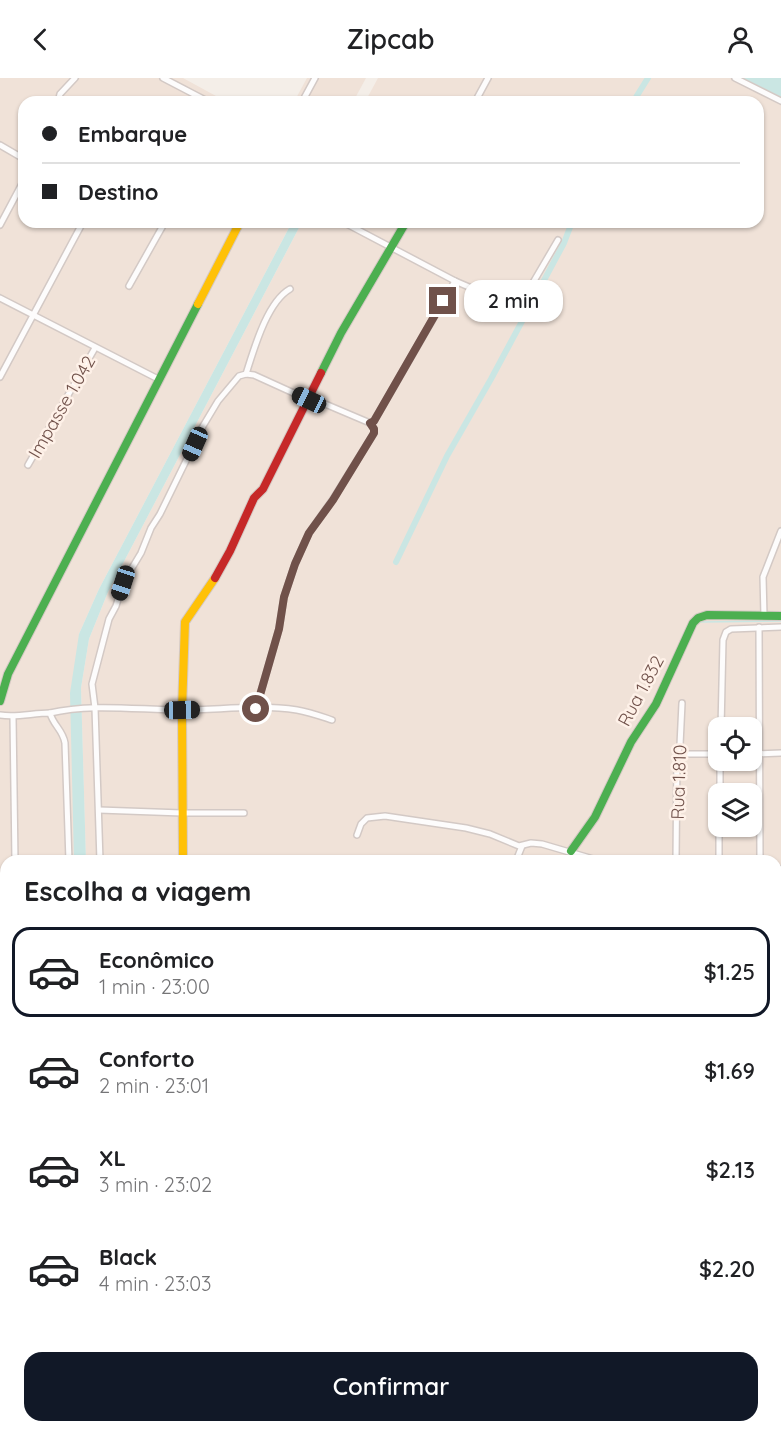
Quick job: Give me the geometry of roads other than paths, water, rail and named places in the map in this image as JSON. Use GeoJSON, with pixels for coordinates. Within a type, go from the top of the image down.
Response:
{"type":"FeatureCollection","features":[{"type":"Feature","properties":{"kind":"street"},"geometry":{"type":"LineString","coordinates":[[60,96],[75,78]]}},
{"type":"Feature","properties":{"kind":"street"},"geometry":{"type":"LineString","coordinates":[[163,78],[198,96]]}},
{"type":"Feature","properties":{"kind":"street"},"geometry":{"type":"LineString","coordinates":[[305,96],[315,78]]}},
{"type":"Feature","properties":{"kind":"street"},"geometry":{"type":"LineString","coordinates":[[478,96],[488,78]]}},
{"type":"Feature","properties":{"kind":"street"},"geometry":{"type":"LineString","coordinates":[[735,78],[781,100]]}},
{"type":"Feature","properties":{"kind":"street"},"geometry":{"type":"LineString","coordinates":[[0,145],[18,156]]}},
{"type":"Feature","properties":{"kind":"street"},"geometry":{"type":"LineString","coordinates":[[0,225],[18,191]]}},
{"type":"Feature","properties":{"kind":"street"},"geometry":{"type":"LineString","coordinates":[[0,377],[79,228]]}},
{"type":"Feature","properties":{"kind":"street"},"geometry":{"type":"LineString","coordinates":[[129,286],[162,228]]}},
{"type":"Feature","properties":{"kind":"street"},"geometry":{"type":"LineString","coordinates":[[0,701],[8,674],[237,228]]}},
{"type":"Feature","properties":{"kind":"street"},"geometry":{"type":"LineString","coordinates":[[355,228],[455,281],[506,304],[518,305],[558,240]]}},
{"type":"Feature","properties":{"kind":"street"},"geometry":{"type":"LineString","coordinates":[[183,855],[182,710],[185,622],[210,586],[230,551],[254,498],[263,489],[341,333],[402,228]]}},
{"type":"Feature","properties":{"kind":"street"},"geometry":{"type":"LineString","coordinates":[[370,423],[374,421],[455,281]]}},
{"type":"Feature","properties":{"kind":"street"},"geometry":{"type":"LineString","coordinates":[[246,374],[266,321],[281,294],[290,289]]}},
{"type":"Feature","properties":{"kind":"street"},"geometry":{"type":"LineString","coordinates":[[0,298],[160,380]]}},
{"type":"Feature","properties":{"kind":"street","name":"Impasse 1.042"},"geometry":{"type":"LineString","coordinates":[[28,465],[96,348]]}},
{"type":"Feature","properties":{"kind":"street"},"geometry":{"type":"LineString","coordinates":[[100,855],[95,708],[92,684],[109,619],[116,606],[123,583],[141,553],[151,528],[203,426],[231,383],[239,376],[246,374],[263,378],[370,423],[374,429],[374,433],[333,500],[309,533],[295,564],[284,597],[279,629],[256,709]]}},
{"type":"Feature","properties":{"kind":"street"},"geometry":{"type":"LineString","coordinates":[[764,616],[763,577],[781,531]]}},
{"type":"Feature","properties":{"kind":"street","name":"Rua 1.832"},"geometry":{"type":"LineString","coordinates":[[571,851],[595,817],[631,742],[656,704],[693,623],[698,618],[707,615],[781,616]]}},
{"type":"Feature","properties":{"kind":"street"},"geometry":{"type":"LineString","coordinates":[[759,627],[760,717]]}},
{"type":"Feature","properties":{"kind":"street"},"geometry":{"type":"LineString","coordinates":[[721,717],[723,640],[726,632],[731,629],[781,627]]}},
{"type":"Feature","properties":{"kind":"street","name":"Rua 1.810"},"geometry":{"type":"LineString","coordinates":[[676,855],[676,754],[680,745],[682,703]]}},
{"type":"Feature","properties":{"kind":"street"},"geometry":{"type":"LineString","coordinates":[[0,715],[13,717],[29,713],[95,708],[256,709],[295,710],[332,720]]}},
{"type":"Feature","properties":{"kind":"street"},"geometry":{"type":"LineString","coordinates":[[50,713],[54,724],[62,731],[65,743],[69,855]]}},
{"type":"Feature","properties":{"kind":"street"},"geometry":{"type":"LineString","coordinates":[[13,717],[15,855]]}},
{"type":"Feature","properties":{"kind":"street"},"geometry":{"type":"LineString","coordinates":[[762,754],[781,753]]}},
{"type":"Feature","properties":{"kind":"street"},"geometry":{"type":"LineString","coordinates":[[676,754],[708,754]]}},
{"type":"Feature","properties":{"kind":"street"},"geometry":{"type":"LineString","coordinates":[[760,771],[760,855]]}},
{"type":"Feature","properties":{"kind":"street"},"geometry":{"type":"LineString","coordinates":[[99,810],[244,813]]}},
{"type":"Feature","properties":{"kind":"street"},"geometry":{"type":"LineString","coordinates":[[357,835],[361,824],[367,819],[385,816],[472,829],[522,846],[536,843],[583,855]]}},
{"type":"Feature","properties":{"kind":"street"},"geometry":{"type":"LineString","coordinates":[[718,855],[719,837]]}},
{"type":"Feature","properties":{"kind":"street"},"geometry":{"type":"LineString","coordinates":[[518,855],[522,846]]}},
{"type":"Feature","properties":{"kind":"water"},"geometry":{"type":"Polygon","coordinates":[[[743,78],[781,78],[781,97],[743,78]]]}},
{"type":"Feature","properties":{"kind":"water"},"geometry":{"type":"Polygon","coordinates":[[[289,228],[299,228],[108,592],[89,639],[81,688],[86,855],[74,855],[70,693],[79,634],[99,589],[289,228]]]}},
{"type":"Feature","properties":{"kind":"waterway"},"geometry":{"type":"LineString","coordinates":[[637,96],[648,78]]}},
{"type":"Feature","properties":{"kind":"waterway"},"geometry":{"type":"LineString","coordinates":[[396,562],[447,456],[491,379],[564,243],[570,228]]}},
{"type":"Feature","properties":{"kind":"waterway"},"geometry":{"type":"LineString","coordinates":[[699,622],[781,621]]}}]}
